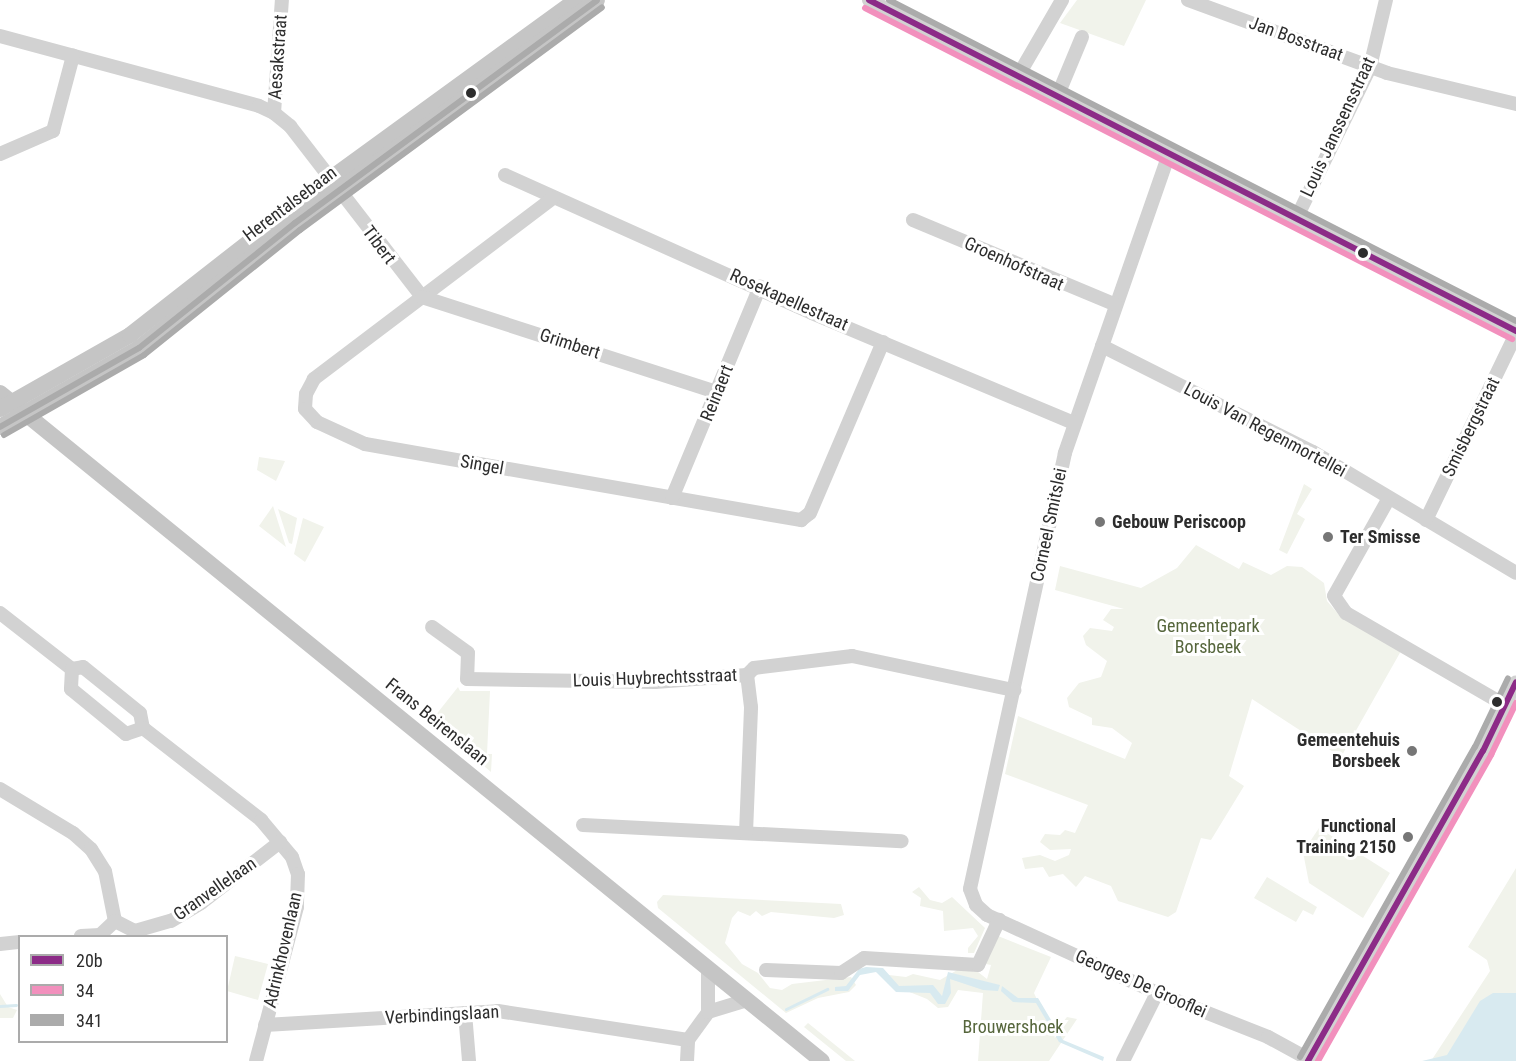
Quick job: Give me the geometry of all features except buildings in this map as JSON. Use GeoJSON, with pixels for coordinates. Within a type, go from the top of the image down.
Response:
{"type":"FeatureCollection","features":[{"type":"Feature","properties":{"kind":"main road","name":"Herentalsebaan"},"geometry":{"type":"LineString","coordinates":[[491,70],[576,0]]}},
{"type":"Feature","properties":{"kind":"main road","name":"Herentalsebaan"},"geometry":{"type":"LineString","coordinates":[[4,402],[130,335],[491,70],[597,0]]}},
{"type":"Feature","properties":{"kind":"main road","name":"Herentalsebaan"},"geometry":{"type":"LineString","coordinates":[[0,427],[139,348],[335,185]]}},
{"type":"Feature","properties":{"kind":"main road","name":"Frans Beirenslaan"},"geometry":{"type":"LineString","coordinates":[[4,402],[26,414],[822,1061]]}},
{"type":"Feature","properties":{"kind":"street","name":"Aesakstraat"},"geometry":{"type":"LineString","coordinates":[[274,113],[282,0]]}},
{"type":"Feature","properties":{"kind":"street"},"geometry":{"type":"LineString","coordinates":[[869,0],[892,5],[1058,97],[1297,217],[1516,332]]}},
{"type":"Feature","properties":{"kind":"street"},"geometry":{"type":"LineString","coordinates":[[1018,76],[1062,0]]}},
{"type":"Feature","properties":{"kind":"street","name":"Jan Bosstraat"},"geometry":{"type":"LineString","coordinates":[[1188,0],[1370,67],[1516,104]]}},
{"type":"Feature","properties":{"kind":"street","name":"Louis Janssensstraat"},"geometry":{"type":"LineString","coordinates":[[1297,217],[1370,67],[1386,0]]}},
{"type":"Feature","properties":{"kind":"street"},"geometry":{"type":"LineString","coordinates":[[0,36],[250,103],[274,113]]}},
{"type":"Feature","properties":{"kind":"street"},"geometry":{"type":"LineString","coordinates":[[1058,97],[1082,37]]}},
{"type":"Feature","properties":{"kind":"street"},"geometry":{"type":"LineString","coordinates":[[0,154],[53,131],[73,56]]}},
{"type":"Feature","properties":{"kind":"street","name":"Tibert"},"geometry":{"type":"LineString","coordinates":[[274,113],[290,126],[422,297]]}},
{"type":"Feature","properties":{"kind":"street","name":"Corneel Smitslei"},"geometry":{"type":"LineString","coordinates":[[976,905],[971,880],[1074,423],[1169,154]]}},
{"type":"Feature","properties":{"kind":"street","name":"Rosekapellestraat"},"geometry":{"type":"LineString","coordinates":[[505,175],[883,342],[1074,423]]}},
{"type":"Feature","properties":{"kind":"street","name":"Singel"},"geometry":{"type":"LineString","coordinates":[[553,198],[314,379],[306,394],[305,410],[317,422],[365,444],[801,520],[810,513],[883,342]]}},
{"type":"Feature","properties":{"kind":"street","name":"Groenhofstraat"},"geometry":{"type":"LineString","coordinates":[[913,220],[1116,305]]}},
{"type":"Feature","properties":{"kind":"street","name":"Reinaert"},"geometry":{"type":"LineString","coordinates":[[672,498],[760,287]]}},
{"type":"Feature","properties":{"kind":"street","name":"Grimbert"},"geometry":{"type":"LineString","coordinates":[[422,297],[717,392]]}},
{"type":"Feature","properties":{"kind":"street","name":"Smisbergstraat"},"geometry":{"type":"LineString","coordinates":[[1426,520],[1516,332]]}},
{"type":"Feature","properties":{"kind":"street","name":"Louis Van Regenmortellei"},"geometry":{"type":"LineString","coordinates":[[1102,346],[1313,452],[1516,573]]}},
{"type":"Feature","properties":{"kind":"street"},"geometry":{"type":"LineString","coordinates":[[1389,498],[1334,596],[1346,613],[1505,705]]}},
{"type":"Feature","properties":{"kind":"street","name":"Adrinkhovenlaan"},"geometry":{"type":"LineString","coordinates":[[0,613],[72,669],[83,667],[140,713],[143,728],[261,820],[296,864],[299,888],[256,1061]]}},
{"type":"Feature","properties":{"kind":"street","name":"Louis Huybrechtsstraat"},"geometry":{"type":"LineString","coordinates":[[432,627],[468,653],[467,679],[655,682],[747,675],[754,668],[852,656],[1014,690]]}},
{"type":"Feature","properties":{"kind":"street"},"geometry":{"type":"LineString","coordinates":[[72,669],[71,689],[126,734],[143,728]]}},
{"type":"Feature","properties":{"kind":"street"},"geometry":{"type":"LineString","coordinates":[[746,833],[751,707],[747,675]]}},
{"type":"Feature","properties":{"kind":"street"},"geometry":{"type":"LineString","coordinates":[[1310,1060],[1483,751],[1516,682]]}},
{"type":"Feature","properties":{"kind":"street"},"geometry":{"type":"LineString","coordinates":[[0,789],[73,833],[92,849],[105,872],[116,921],[100,935]]}},
{"type":"Feature","properties":{"kind":"street"},"geometry":{"type":"LineString","coordinates":[[583,825],[902,841]]}},
{"type":"Feature","properties":{"kind":"street","name":"Granvellelaan"},"geometry":{"type":"LineString","coordinates":[[116,921],[135,931],[171,921],[201,903],[280,842]]}},
{"type":"Feature","properties":{"kind":"street","name":"Georges De Grooflei"},"geometry":{"type":"LineString","coordinates":[[976,905],[999,920],[1157,993],[1268,1037],[1310,1060]]}},
{"type":"Feature","properties":{"kind":"street"},"geometry":{"type":"LineString","coordinates":[[766,970],[840,973],[864,958],[978,965],[999,920]]}},
{"type":"Feature","properties":{"kind":"street"},"geometry":{"type":"LineString","coordinates":[[0,944],[18,942]]}},
{"type":"Feature","properties":{"kind":"street"},"geometry":{"type":"LineString","coordinates":[[687,1061],[688,1040],[708,1012],[708,969]]}},
{"type":"Feature","properties":{"kind":"street"},"geometry":{"type":"LineString","coordinates":[[1123,1061],[1157,993]]}},
{"type":"Feature","properties":{"kind":"street"},"geometry":{"type":"LineString","coordinates":[[708,1012],[747,1000]]}},
{"type":"Feature","properties":{"kind":"street","name":"Verbindingslaan"},"geometry":{"type":"LineString","coordinates":[[266,1025],[498,1011],[688,1040]]}},
{"type":"Feature","properties":{"kind":"street"},"geometry":{"type":"LineString","coordinates":[[465,1013],[469,1061]]}},
{"type":"Feature","properties":{"kind":"green space"},"geometry":{"type":"Polygon","coordinates":[[[1077,0],[1146,0],[1124,46],[1060,23],[1077,0]]]}},
{"type":"Feature","properties":{"kind":"green space"},"geometry":{"type":"Polygon","coordinates":[[[259,457],[285,461],[276,481],[257,470],[259,457]]]}},
{"type":"Feature","properties":{"kind":"green space"},"geometry":{"type":"Polygon","coordinates":[[[1304,484],[1312,489],[1297,514],[1305,519],[1287,554],[1279,550],[1304,484]]]}},
{"type":"Feature","properties":{"kind":"green space"},"geometry":{"type":"Polygon","coordinates":[[[273,506],[286,547],[259,526],[273,506]]]}},
{"type":"Feature","properties":{"kind":"green space"},"geometry":{"type":"Polygon","coordinates":[[[278,509],[297,518],[292,544],[289,543],[278,509]]]}},
{"type":"Feature","properties":{"kind":"green space"},"geometry":{"type":"Polygon","coordinates":[[[303,518],[324,527],[305,562],[294,554],[303,518]]]}},
{"type":"Feature","properties":{"kind":"green space","name":"Gemeentepark Borsbeek"},"geometry":{"type":"Polygon","coordinates":[[[1196,545],[1239,569],[1243,562],[1271,575],[1287,566],[1302,567],[1324,583],[1327,601],[1339,615],[1401,651],[1341,757],[1252,699],[1229,776],[1244,786],[1211,840],[1201,838],[1176,912],[1168,917],[1118,901],[1111,886],[1085,876],[1076,887],[1063,874],[1049,877],[1043,867],[1025,869],[1022,858],[1040,855],[1055,861],[1069,855],[1071,849],[1050,850],[1040,842],[1045,834],[1060,835],[1065,830],[1075,833],[1088,805],[1005,774],[1018,716],[1125,759],[1132,743],[1112,728],[1092,725],[1092,718],[1069,707],[1067,698],[1079,683],[1101,677],[1107,661],[1086,645],[1083,636],[1090,628],[1112,631],[1114,627],[1103,620],[1111,609],[1124,609],[1055,590],[1060,566],[1141,588],[1177,568],[1196,545]]]}},
{"type":"Feature","properties":{"kind":"green space"},"geometry":{"type":"Polygon","coordinates":[[[458,687],[460,691],[490,691],[487,754],[492,754],[491,772],[431,721],[458,687]]]}},
{"type":"Feature","properties":{"kind":"green space"},"geometry":{"type":"Polygon","coordinates":[[[1319,828],[1390,873],[1363,918],[1309,883],[1303,852],[1319,828]]]}},
{"type":"Feature","properties":{"kind":"green space"},"geometry":{"type":"Polygon","coordinates":[[[1516,868],[1516,1061],[1431,1061],[1490,971],[1487,960],[1468,947],[1516,868]]]}},
{"type":"Feature","properties":{"kind":"green space"},"geometry":{"type":"Polygon","coordinates":[[[1267,877],[1317,907],[1313,915],[1303,910],[1296,922],[1254,898],[1267,877]]]}},
{"type":"Feature","properties":{"kind":"green space"},"geometry":{"type":"Polygon","coordinates":[[[919,887],[930,900],[942,903],[952,897],[985,928],[974,953],[968,953],[968,948],[978,936],[973,928],[944,931],[943,911],[920,906],[921,898],[912,892],[919,887]]]}},
{"type":"Feature","properties":{"kind":"green space"},"geometry":{"type":"Polygon","coordinates":[[[663,895],[841,904],[844,915],[834,918],[771,912],[762,916],[756,911],[750,916],[738,911],[732,918],[725,943],[742,964],[758,973],[770,988],[782,990],[792,984],[851,977],[856,985],[849,992],[818,998],[786,1013],[658,908],[657,902],[663,895]]]}},
{"type":"Feature","properties":{"kind":"green space","name":"Brouwershoek"},"geometry":{"type":"Polygon","coordinates":[[[998,936],[1051,957],[1034,993],[1051,1030],[1057,1029],[1067,1017],[1077,1019],[1049,1061],[978,1061],[983,993],[958,990],[948,1007],[938,1008],[927,999],[887,983],[889,975],[906,977],[913,974],[940,980],[959,969],[978,972],[987,979],[991,965],[986,964],[998,936]]]}},
{"type":"Feature","properties":{"kind":"green space"},"geometry":{"type":"Polygon","coordinates":[[[235,956],[268,964],[258,1000],[228,991],[235,956]]]}},
{"type":"Feature","properties":{"kind":"green space"},"geometry":{"type":"Polygon","coordinates":[[[0,994],[8,1007],[17,1010],[13,1018],[0,1018],[0,994]]]}},
{"type":"Feature","properties":{"kind":"green space"},"geometry":{"type":"Polygon","coordinates":[[[808,1023],[855,1061],[846,1061],[804,1027],[808,1023]]]}},
{"type":"Feature","properties":{"kind":"shaded area"},"geometry":{"type":"Polygon","coordinates":[[[883,968],[899,986],[933,985],[942,996],[948,972],[1000,985],[998,991],[983,990],[950,979],[951,993],[945,1004],[938,1004],[930,993],[896,992],[876,972],[860,975],[848,991],[835,991],[835,987],[846,986],[859,969],[883,968]]]}},
{"type":"Feature","properties":{"kind":"shaded area"},"geometry":{"type":"Polygon","coordinates":[[[1002,986],[1018,998],[1038,998],[1063,1040],[1104,1057],[1103,1061],[1059,1042],[1036,1003],[1013,1002],[1001,991],[1002,986]]]}},
{"type":"Feature","properties":{"kind":"shaded area"},"geometry":{"type":"Polygon","coordinates":[[[1493,993],[1516,993],[1516,1061],[1422,1061],[1447,1055],[1480,1001],[1493,993]]]}},
{"type":"Feature","properties":{"kind":"waterway"},"geometry":{"type":"LineString","coordinates":[[786,1009],[827,989]]}},
{"type":"Feature","properties":{"kind":"waterway"},"geometry":{"type":"LineString","coordinates":[[0,1006],[16,1005]]}},
{"type":"Feature","properties":{"kind":"transit line"},"geometry":{"type":"LineString","coordinates":[[0,427],[139,348],[295,223],[597,0]]}},
{"type":"Feature","properties":{"kind":"transit line","name":"20b"},"geometry":{"type":"LineString","coordinates":[[869,0],[1516,331]]}},
{"type":"Feature","properties":{"kind":"transit line","name":"341"},"geometry":{"type":"LineString","coordinates":[[889,0],[1516,321]]}},
{"type":"Feature","properties":{"kind":"transit line"},"geometry":{"type":"LineString","coordinates":[[4,435],[144,355],[300,230],[602,7]]}},
{"type":"Feature","properties":{"kind":"transit line","name":"34"},"geometry":{"type":"LineString","coordinates":[[865,8],[1512,339]]}},
{"type":"Feature","properties":{"kind":"transit line","name":"341"},"geometry":{"type":"LineString","coordinates":[[1300,1057],[1475,747],[1508,678]]}},
{"type":"Feature","properties":{"kind":"transit line","name":"20b"},"geometry":{"type":"LineString","coordinates":[[1308,1061],[1483,751],[1516,682]]}},
{"type":"Feature","properties":{"kind":"transit line","name":"34"},"geometry":{"type":"LineString","coordinates":[[1318,1061],[1491,755],[1516,703]]}},
{"type":"Feature","properties":{"kind":"place","name":"Gebouw Periscoop"},"geometry":{"type":"Point","coordinates":[1100,522]}},
{"type":"Feature","properties":{"kind":"place","name":"Ter Smisse"},"geometry":{"type":"Point","coordinates":[1328,537]}},
{"type":"Feature","properties":{"kind":"place","name":"Gemeentehuis Borsbeek"},"geometry":{"type":"Point","coordinates":[1412,751]}},
{"type":"Feature","properties":{"kind":"place","name":"Functional Training 2150"},"geometry":{"type":"Point","coordinates":[1408,837]}}]}
